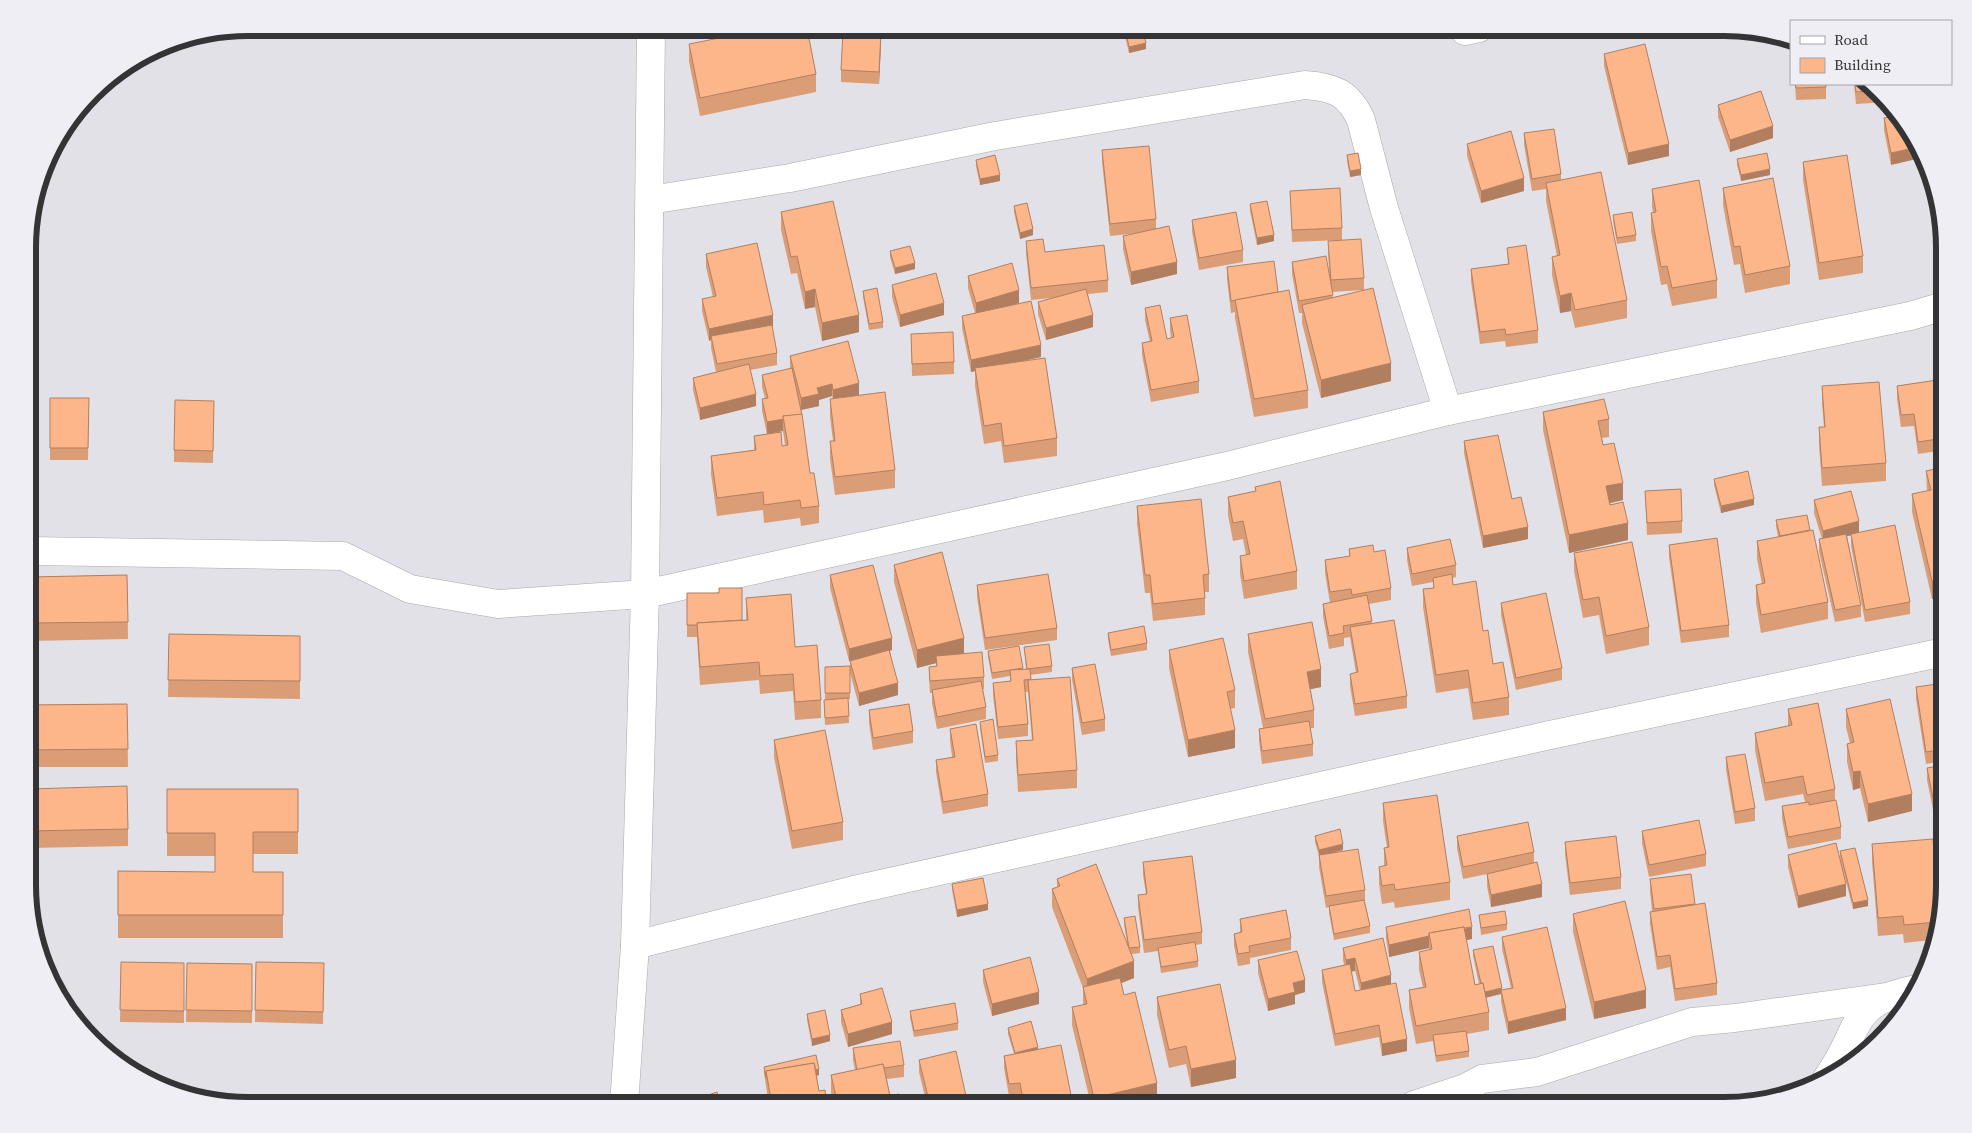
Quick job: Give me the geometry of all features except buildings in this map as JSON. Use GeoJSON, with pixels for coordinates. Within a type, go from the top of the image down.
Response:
{"type":"FeatureCollection","features":[{"type":"Feature","properties":{"kind":"street"},"geometry":{"type":"LineString","coordinates":[[625,1097],[635,945],[645,594],[651,36]]}},
{"type":"Feature","properties":{"kind":"street"},"geometry":{"type":"LineString","coordinates":[[650,200],[790,178],[996,136],[1305,85],[1324,86],[1341,93],[1355,106],[1361,120],[1384,208],[1448,411]]}},
{"type":"Feature","properties":{"kind":"street"},"geometry":{"type":"LineString","coordinates":[[36,551],[343,556],[410,588],[498,604],[645,594],[1227,466],[1448,411],[1910,316],[1936,308]]}},
{"type":"Feature","properties":{"kind":"street"},"geometry":{"type":"LineString","coordinates":[[635,945],[863,888],[1560,733],[1936,654]]}},
{"type":"Feature","properties":{"kind":"street"},"geometry":{"type":"LineString","coordinates":[[1438,1097],[1482,1079],[1537,1072],[1692,1022],[1736,1018],[1886,997],[1907,992]]}},
{"type":"Feature","properties":{"kind":"street"},"geometry":{"type":"LineString","coordinates":[[1834,1066],[1861,1015],[1871,1005],[1886,997]]}}]}
